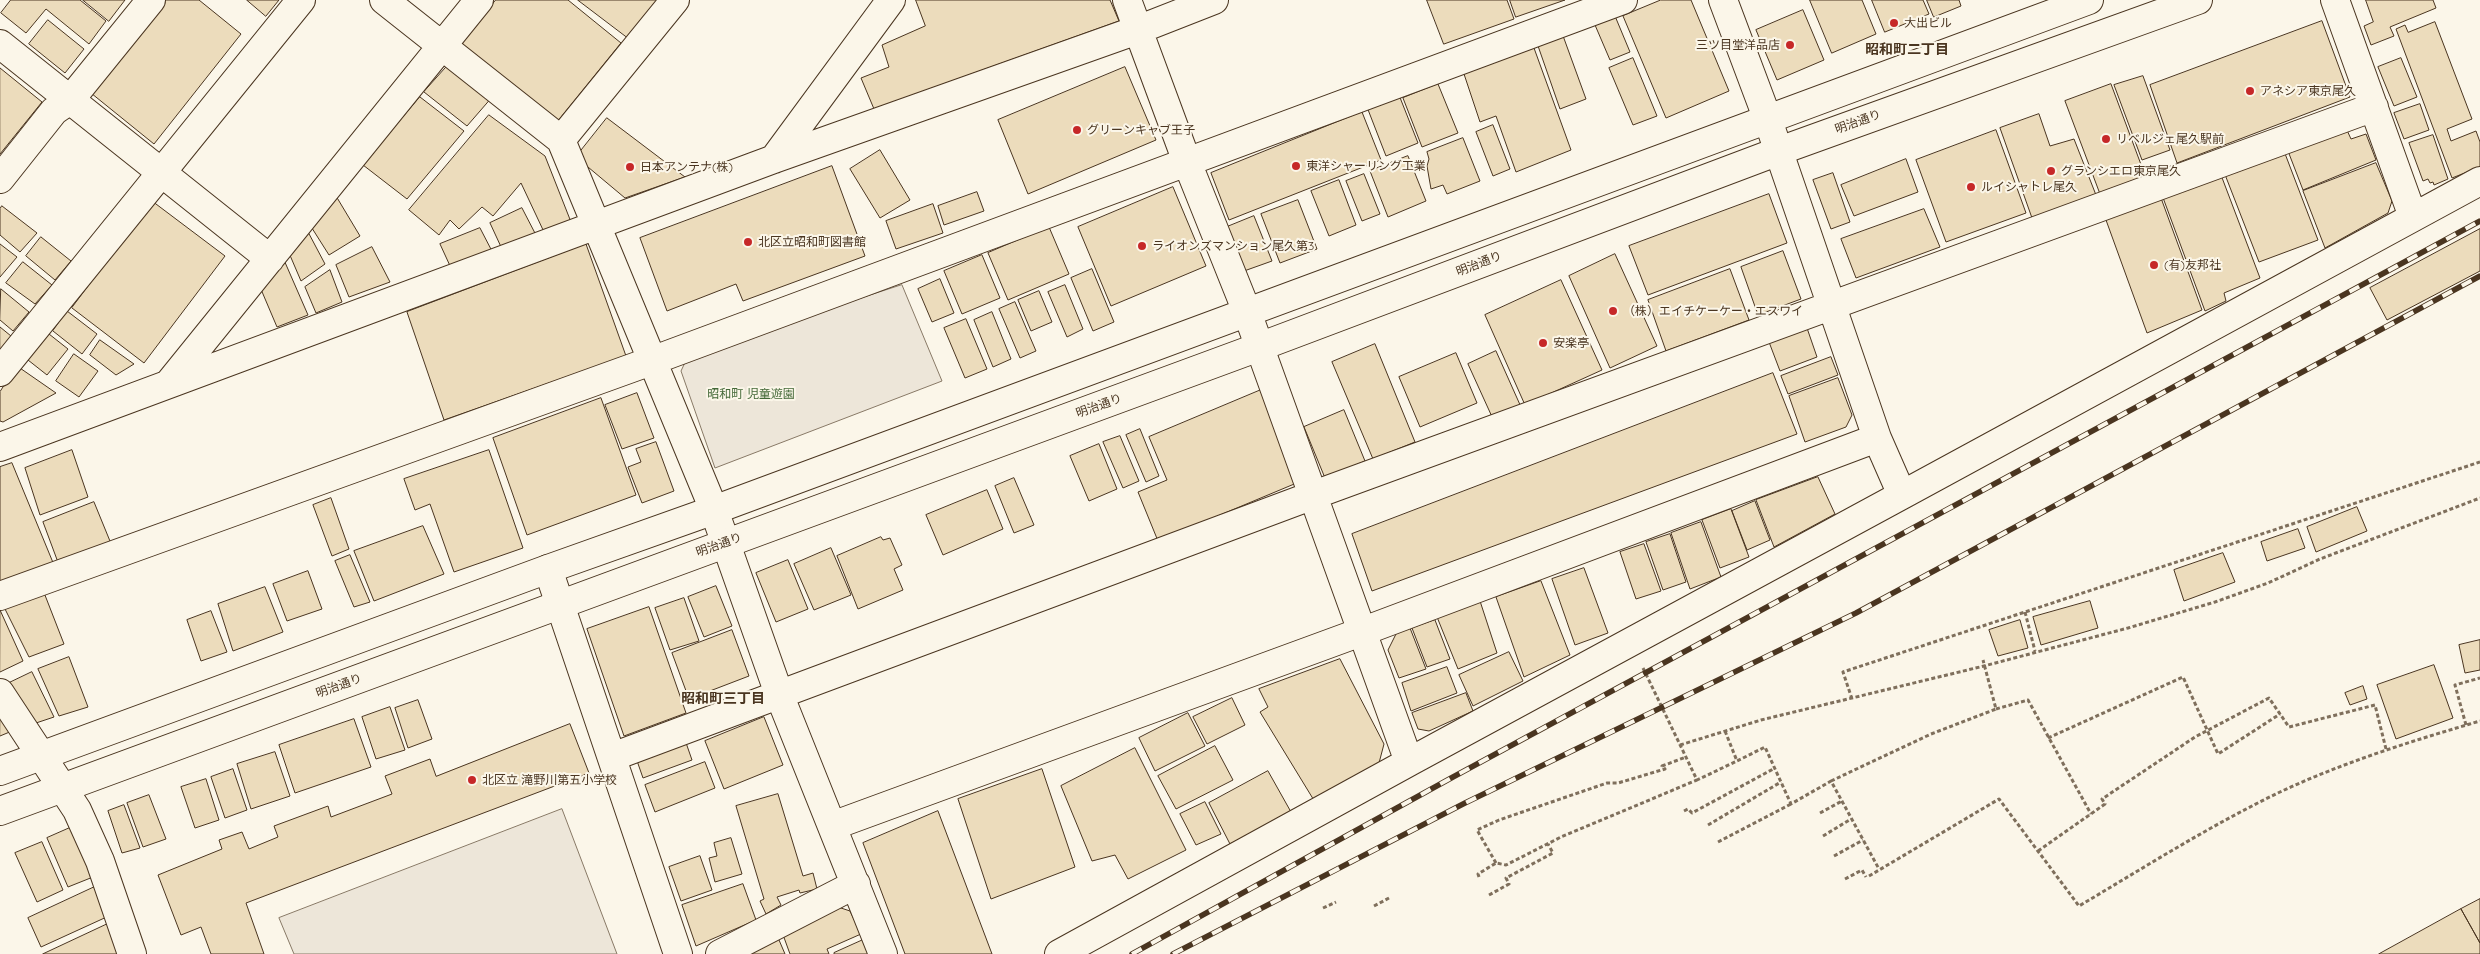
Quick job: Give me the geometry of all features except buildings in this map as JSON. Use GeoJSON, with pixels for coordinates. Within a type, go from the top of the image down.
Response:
{"type":"FeatureCollection","features":[{"type":"Feature","properties":{"kind":"street"},"geometry":{"type":"LineString","coordinates":[[0,179],[54,111],[70,100],[151,0]]}},
{"type":"Feature","properties":{"kind":"street"},"geometry":{"type":"LineString","coordinates":[[0,372],[301,0]]}},
{"type":"Feature","properties":{"kind":"street"},"geometry":{"type":"LineString","coordinates":[[384,0],[561,140],[654,360],[714,510],[779,694],[856,884],[882,954]]}},
{"type":"Feature","properties":{"kind":"street"},"geometry":{"type":"LineString","coordinates":[[170,382],[479,0]]}},
{"type":"Feature","properties":{"kind":"street"},"geometry":{"type":"LineString","coordinates":[[561,140],[675,0]]}},
{"type":"Feature","properties":{"kind":"street"},"geometry":{"type":"LineString","coordinates":[[774,159],[891,0]]}},
{"type":"Feature","properties":{"kind":"street"},"geometry":{"type":"LineString","coordinates":[[1128,0],[1187,162],[1260,347],[1311,496],[1409,762]]}},
{"type":"Feature","properties":{"kind":"street"},"geometry":{"type":"LineString","coordinates":[[0,446],[774,159],[1140,29],[1214,0]]}},
{"type":"Feature","properties":{"kind":"street"},"geometry":{"type":"LineString","coordinates":[[0,596],[654,360],[1623,0]]}},
{"type":"Feature","properties":{"kind":"street"},"geometry":{"type":"LineString","coordinates":[[1723,0],[1779,150],[1877,438],[1902,495]]}},
{"type":"Feature","properties":{"kind":"street"},"geometry":{"type":"LineString","coordinates":[[0,771],[548,569],[714,510],[2089,0]]}},
{"type":"Feature","properties":{"kind":"street","name":"明治通り"},"geometry":{"type":"LineString","coordinates":[[0,810],[1260,347],[1779,150],[2198,0]]}},
{"type":"Feature","properties":{"kind":"street"},"geometry":{"type":"LineString","coordinates":[[2335,0],[2414,217]]}},
{"type":"Feature","properties":{"kind":"street"},"geometry":{"type":"LineString","coordinates":[[0,44],[270,259]]}},
{"type":"Feature","properties":{"kind":"street"},"geometry":{"type":"LineString","coordinates":[[612,757],[1311,496],[2374,107]]}},
{"type":"Feature","properties":{"kind":"street"},"geometry":{"type":"LineString","coordinates":[[1059,954],[1629,641],[2480,181]]}},
{"type":"Feature","properties":{"kind":"street"},"geometry":{"type":"LineString","coordinates":[[832,826],[1361,632],[1877,438]]}},
{"type":"Feature","properties":{"kind":"street"},"geometry":{"type":"LineString","coordinates":[[548,569],[678,954]]}},
{"type":"Feature","properties":{"kind":"street"},"geometry":{"type":"LineString","coordinates":[[0,693],[41,756],[64,787],[77,810],[100,861],[132,954]]}},
{"type":"Feature","properties":{"kind":"street"},"geometry":{"type":"LineString","coordinates":[[720,954],[856,884]]}},
{"type":"Feature","properties":{"kind":"path"},"geometry":{"type":"LineString","coordinates":[[1852,700],[1842,672],[2480,462]]}},
{"type":"Feature","properties":{"kind":"path"},"geometry":{"type":"LineString","coordinates":[[1680,745],[1761,720],[1852,700],[1984,666],[2128,628],[2215,602],[2268,583],[2320,559],[2480,498]]}},
{"type":"Feature","properties":{"kind":"path"},"geometry":{"type":"LineString","coordinates":[[2025,612],[2035,652]]}},
{"type":"Feature","properties":{"kind":"path"},"geometry":{"type":"LineString","coordinates":[[1629,641],[1697,780]]}},
{"type":"Feature","properties":{"kind":"path"},"geometry":{"type":"LineString","coordinates":[[1983,660],[1996,709]]}},
{"type":"Feature","properties":{"kind":"path"},"geometry":{"type":"LineString","coordinates":[[2048,738],[2183,677],[2218,754],[2280,714]]}},
{"type":"Feature","properties":{"kind":"path"},"geometry":{"type":"LineString","coordinates":[[2466,725],[2456,686],[2480,678]]}},
{"type":"Feature","properties":{"kind":"path"},"geometry":{"type":"LineString","coordinates":[[2038,851],[2105,804],[2102,799],[2208,731],[2270,698],[2289,727],[2375,705],[2386,749]]}},
{"type":"Feature","properties":{"kind":"path"},"geometry":{"type":"LineString","coordinates":[[1718,842],[1831,781],[1931,734],[1996,709],[2028,700],[2090,814]]}},
{"type":"Feature","properties":{"kind":"path"},"geometry":{"type":"LineString","coordinates":[[1845,878],[1862,870],[1868,876],[1999,799],[2079,906],[2196,838],[2281,792],[2386,749],[2480,721]]}},
{"type":"Feature","properties":{"kind":"path"},"geometry":{"type":"LineString","coordinates":[[1725,731],[1737,760]]}},
{"type":"Feature","properties":{"kind":"path"},"geometry":{"type":"LineString","coordinates":[[1686,757],[1662,766],[1665,769],[1618,783],[1607,782],[1499,820],[1477,830],[1496,863],[1506,866],[1548,844],[1697,780],[1765,747],[1791,804]]}},
{"type":"Feature","properties":{"kind":"path"},"geometry":{"type":"LineString","coordinates":[[1684,811],[1688,809],[1692,813],[1775,768]]}},
{"type":"Feature","properties":{"kind":"path"},"geometry":{"type":"LineString","coordinates":[[1831,781],[1879,870]]}},
{"type":"Feature","properties":{"kind":"path"},"geometry":{"type":"LineString","coordinates":[[1708,825],[1782,782]]}},
{"type":"Feature","properties":{"kind":"path"},"geometry":{"type":"LineString","coordinates":[[1820,813],[1842,801]]}},
{"type":"Feature","properties":{"kind":"path"},"geometry":{"type":"LineString","coordinates":[[1823,836],[1851,819]]}},
{"type":"Feature","properties":{"kind":"path"},"geometry":{"type":"LineString","coordinates":[[1834,856],[1863,840]]}},
{"type":"Feature","properties":{"kind":"path"},"geometry":{"type":"LineString","coordinates":[[1489,895],[1509,884],[1506,878],[1553,853],[1548,844]]}},
{"type":"Feature","properties":{"kind":"path"},"geometry":{"type":"LineString","coordinates":[[1479,877],[1478,874],[1496,863]]}},
{"type":"Feature","properties":{"kind":"path"},"geometry":{"type":"LineString","coordinates":[[1374,906],[1391,897]]}},
{"type":"Feature","properties":{"kind":"path"},"geometry":{"type":"LineString","coordinates":[[1324,908],[1336,902]]}},
{"type":"Feature","properties":{"kind":"green space","name":"昭和町 児童遊園"},"geometry":{"type":"Polygon","coordinates":[[[902,285],[942,381],[715,468],[681,371],[689,354],[902,285]]]}},
{"type":"Feature","properties":{"kind":"green space"},"geometry":{"type":"Polygon","coordinates":[[[562,809],[617,954],[294,954],[279,918],[562,809]]]}},
{"type":"Feature","properties":{"kind":"railway"},"geometry":{"type":"LineString","coordinates":[[1132,954],[1453,777],[2480,221]]}},
{"type":"Feature","properties":{"kind":"railway"},"geometry":{"type":"LineString","coordinates":[[1173,954],[1465,803],[1856,613],[2480,276]]}},
{"type":"Feature","properties":{"kind":"place","name":"大出ビル"},"geometry":{"type":"Point","coordinates":[1894,23]}},
{"type":"Feature","properties":{"kind":"place","name":"三ツ目堂洋品店"},"geometry":{"type":"Point","coordinates":[1790,45]}},
{"type":"Feature","properties":{"kind":"place","name":"アネシア東京尾久"},"geometry":{"type":"Point","coordinates":[2250,91]}},
{"type":"Feature","properties":{"kind":"place","name":"グリーンキャブ王子"},"geometry":{"type":"Point","coordinates":[1077,130]}},
{"type":"Feature","properties":{"kind":"place","name":"リベルジェ尾久駅前"},"geometry":{"type":"Point","coordinates":[2106,139]}},
{"type":"Feature","properties":{"kind":"place","name":"東洋シャーリング工業"},"geometry":{"type":"Point","coordinates":[1296,166]}},
{"type":"Feature","properties":{"kind":"place","name":"日本アンテナ(株)"},"geometry":{"type":"Point","coordinates":[630,167]}},
{"type":"Feature","properties":{"kind":"place","name":"グランシエロ東京尾久"},"geometry":{"type":"Point","coordinates":[2051,171]}},
{"type":"Feature","properties":{"kind":"place","name":"ルイシャトレ尾久"},"geometry":{"type":"Point","coordinates":[1971,187]}},
{"type":"Feature","properties":{"kind":"place","name":"北区立昭和町図書館"},"geometry":{"type":"Point","coordinates":[748,242]}},
{"type":"Feature","properties":{"kind":"place","name":"ライオンズマンション尾久第3"},"geometry":{"type":"Point","coordinates":[1142,246]}},
{"type":"Feature","properties":{"kind":"place","name":"(有)友邦社"},"geometry":{"type":"Point","coordinates":[2154,265]}},
{"type":"Feature","properties":{"kind":"place","name":"（株）エイチケーケー・エスワイ"},"geometry":{"type":"Point","coordinates":[1613,311]}},
{"type":"Feature","properties":{"kind":"place","name":"安楽亭"},"geometry":{"type":"Point","coordinates":[1543,343]}},
{"type":"Feature","properties":{"kind":"place","name":"北区立 滝野川第五小学校"},"geometry":{"type":"Point","coordinates":[472,780]}},
{"type":"Feature","properties":{"kind":"district","name":"昭和町二丁目"},"geometry":{"type":"Point","coordinates":[1907,50]}},
{"type":"Feature","properties":{"kind":"district","name":"昭和町三丁目"},"geometry":{"type":"Point","coordinates":[723,699]}}]}
